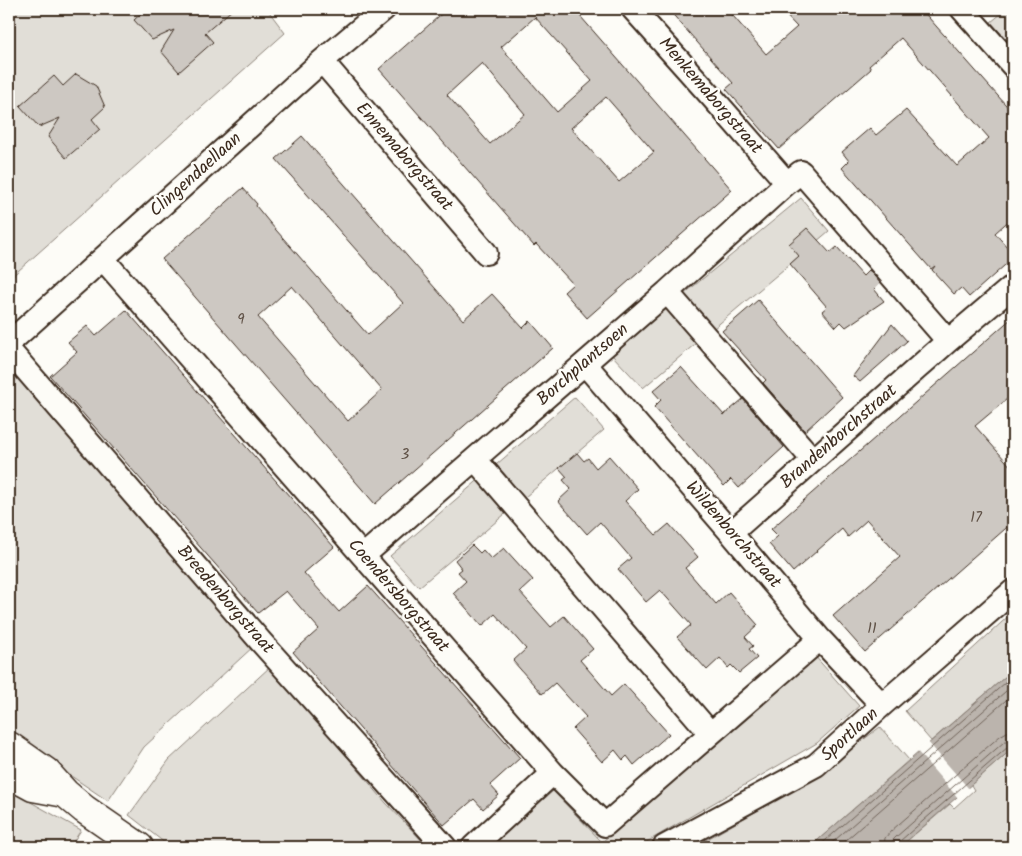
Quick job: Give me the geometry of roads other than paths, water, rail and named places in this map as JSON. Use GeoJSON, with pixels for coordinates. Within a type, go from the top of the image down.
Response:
{"type":"FeatureCollection","features":[{"type":"Feature","properties":{"kind":"main road"},"geometry":{"type":"LineString","coordinates":[[9,746],[46,772],[75,801],[131,842]]}},
{"type":"Feature","properties":{"kind":"main road"},"geometry":{"type":"LineString","coordinates":[[9,774],[33,787],[75,801]]}},
{"type":"Feature","properties":{"kind":"street","name":"Clingendaellaan"},"geometry":{"type":"LineString","coordinates":[[9,344],[322,61],[384,9]]}},
{"type":"Feature","properties":{"kind":"street","name":"Menkemaborgstraat"},"geometry":{"type":"LineString","coordinates":[[633,9],[711,96],[794,178]]}},
{"type":"Feature","properties":{"kind":"street"},"geometry":{"type":"LineString","coordinates":[[974,13],[1013,66]]}},
{"type":"Feature","properties":{"kind":"street","name":"Ennemaborgstraat"},"geometry":{"type":"LineString","coordinates":[[322,61],[486,253]]}},
{"type":"Feature","properties":{"kind":"street","name":"Borchplantsoen"},"geometry":{"type":"LineString","coordinates":[[363,556],[585,364],[794,178]]}},
{"type":"Feature","properties":{"kind":"street"},"geometry":{"type":"LineString","coordinates":[[794,178],[948,341]]}},
{"type":"Feature","properties":{"kind":"street","name":"Coendersborgstraat"},"geometry":{"type":"LineString","coordinates":[[103,260],[553,773],[605,825],[820,639]]}},
{"type":"Feature","properties":{"kind":"street","name":"Brandenborchstraat"},"geometry":{"type":"LineString","coordinates":[[731,533],[1013,286]]}},
{"type":"Feature","properties":{"kind":"street"},"geometry":{"type":"LineString","coordinates":[[667,292],[813,460]]}},
{"type":"Feature","properties":{"kind":"street","name":"Breedenborgstraat"},"geometry":{"type":"LineString","coordinates":[[9,350],[262,643],[445,847]]}},
{"type":"Feature","properties":{"kind":"street","name":"Wildenborchstraat"},"geometry":{"type":"LineString","coordinates":[[585,364],[820,639],[882,705]]}},
{"type":"Feature","properties":{"kind":"street"},"geometry":{"type":"LineString","coordinates":[[475,459],[710,733]]}},
{"type":"Feature","properties":{"kind":"street","name":"Sportlaan"},"geometry":{"type":"LineString","coordinates":[[664,847],[816,765],[1013,591]]}},
{"type":"Feature","properties":{"kind":"street"},"geometry":{"type":"LineString","coordinates":[[473,847],[553,773]]}},
{"type":"Feature","properties":{"kind":"water"},"geometry":{"type":"Polygon","coordinates":[[[1013,670],[1013,748],[900,847],[810,847],[1013,670]]]}}]}
